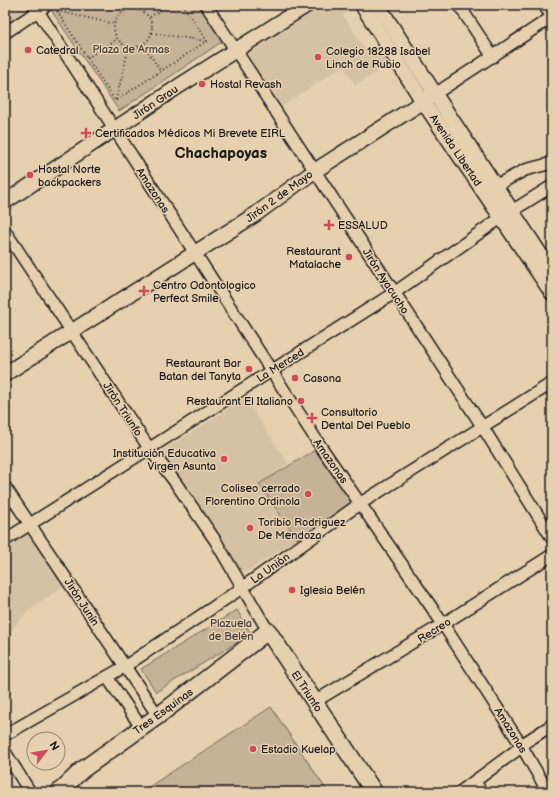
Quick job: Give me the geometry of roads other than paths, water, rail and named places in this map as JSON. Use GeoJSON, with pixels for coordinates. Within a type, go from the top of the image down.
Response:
{"type":"FeatureCollection","features":[{"type":"Feature","properties":{"kind":"highway","name":"El Triunfo"},"geometry":{"type":"LineString","coordinates":[[268,631],[374,792]]}},
{"type":"Feature","properties":{"kind":"highway","name":"Tres Esquinas"},"geometry":{"type":"LineString","coordinates":[[59,792],[82,770],[158,716],[268,631]]}},
{"type":"Feature","properties":{"kind":"main road","name":"Jirón Grau"},"geometry":{"type":"LineString","coordinates":[[5,202],[179,86],[235,52],[307,5]]}},
{"type":"Feature","properties":{"kind":"main road","name":"Avenida Libertad"},"geometry":{"type":"LineString","coordinates":[[362,5],[495,186],[507,214],[552,293]]}},
{"type":"Feature","properties":{"kind":"main road","name":"Avenida Libertad"},"geometry":{"type":"LineString","coordinates":[[378,5],[429,98],[507,214],[552,272]]}},
{"type":"Feature","properties":{"kind":"main road","name":"Jirón 2 de Mayo"},"geometry":{"type":"LineString","coordinates":[[5,374],[256,214],[314,172],[429,98]]}},
{"type":"Feature","properties":{"kind":"street","name":"Jirón Ayacucho"},"geometry":{"type":"LineString","coordinates":[[206,5],[235,52],[482,426],[552,538]]}},
{"type":"Feature","properties":{"kind":"street"},"geometry":{"type":"LineString","coordinates":[[459,5],[493,56]]}},
{"type":"Feature","properties":{"kind":"street"},"geometry":{"type":"LineString","coordinates":[[544,5],[552,17]]}},
{"type":"Feature","properties":{"kind":"street"},"geometry":{"type":"LineString","coordinates":[[5,33],[40,7]]}},
{"type":"Feature","properties":{"kind":"street","name":"Amazonas"},"geometry":{"type":"LineString","coordinates":[[40,7],[114,129],[193,253],[271,371],[443,624],[521,745],[548,792]]}},
{"type":"Feature","properties":{"kind":"street","name":"Jirón 2 de Mayo"},"geometry":{"type":"LineString","coordinates":[[429,98],[552,17]]}},
{"type":"Feature","properties":{"kind":"street"},"geometry":{"type":"LineString","coordinates":[[495,186],[524,170],[552,163]]}},
{"type":"Feature","properties":{"kind":"street","name":"La Merced"},"geometry":{"type":"LineString","coordinates":[[5,540],[394,293],[507,214],[552,186]]}},
{"type":"Feature","properties":{"kind":"street","name":"Jirón Triunfo"},"geometry":{"type":"LineString","coordinates":[[5,231],[73,331],[149,448],[175,482],[215,540],[242,588]]}},
{"type":"Feature","properties":{"kind":"street","name":"La Unión"},"geometry":{"type":"LineString","coordinates":[[5,735],[107,676],[124,668],[242,588],[361,503],[552,383]]}},
{"type":"Feature","properties":{"kind":"street","name":"Jirón Junín"},"geometry":{"type":"LineString","coordinates":[[5,487],[31,523],[124,668],[158,716]]}},
{"type":"Feature","properties":{"kind":"street","name":"Recreo"},"geometry":{"type":"LineString","coordinates":[[314,702],[443,624],[552,555]]}},
{"type":"Feature","properties":{"kind":"street","name":"El Triunfo"},"geometry":{"type":"LineString","coordinates":[[242,588],[268,631]]}},
{"type":"Feature","properties":{"kind":"street"},"geometry":{"type":"LineString","coordinates":[[107,676],[141,727]]}},
{"type":"Feature","properties":{"kind":"street"},"geometry":{"type":"LineString","coordinates":[[460,792],[517,750],[521,745],[552,725]]}},
{"type":"Feature","properties":{"kind":"street"},"geometry":{"type":"LineString","coordinates":[[5,752],[30,792]]}},
{"type":"Feature","properties":{"kind":"street"},"geometry":{"type":"LineString","coordinates":[[474,781],[481,792]]}},
{"type":"Feature","properties":{"kind":"place","name":"Catedral"},"geometry":{"type":"Point","coordinates":[28,50]}},
{"type":"Feature","properties":{"kind":"place","name":"Colegio 18288 Isabel Linch de Rubio"},"geometry":{"type":"Point","coordinates":[318,57]}},
{"type":"Feature","properties":{"kind":"place","name":"Hostal Revash"},"geometry":{"type":"Point","coordinates":[202,84]}},
{"type":"Feature","properties":{"kind":"place","name":"Certificados Médicos Mi Brevete EIRL"},"geometry":{"type":"Point","coordinates":[86,133]}},
{"type":"Feature","properties":{"kind":"place","name":"Hostal Norte backpackers"},"geometry":{"type":"Point","coordinates":[30,175]}},
{"type":"Feature","properties":{"kind":"place","name":"ESSALUD"},"geometry":{"type":"Point","coordinates":[329,225]}},
{"type":"Feature","properties":{"kind":"place","name":"Restaurant Matalache"},"geometry":{"type":"Point","coordinates":[349,257]}},
{"type":"Feature","properties":{"kind":"place","name":"Centro Odontologico Perfect Smile"},"geometry":{"type":"Point","coordinates":[144,291]}},
{"type":"Feature","properties":{"kind":"place","name":"Restaurant Bar Batan del Tanyta"},"geometry":{"type":"Point","coordinates":[249,369]}},
{"type":"Feature","properties":{"kind":"place","name":"Casona"},"geometry":{"type":"Point","coordinates":[295,378]}},
{"type":"Feature","properties":{"kind":"place","name":"Restaurant El Italiano"},"geometry":{"type":"Point","coordinates":[301,401]}},
{"type":"Feature","properties":{"kind":"place","name":"Consultorio Dental Del Pueblo"},"geometry":{"type":"Point","coordinates":[312,418]}},
{"type":"Feature","properties":{"kind":"place","name":"Institución Educativa Virgen Asunta"},"geometry":{"type":"Point","coordinates":[224,459]}},
{"type":"Feature","properties":{"kind":"place","name":"Coliseo cerrado Florentino Ordinola"},"geometry":{"type":"Point","coordinates":[308,494]}},
{"type":"Feature","properties":{"kind":"place","name":"Toribio Rodriguez De Mendoza"},"geometry":{"type":"Point","coordinates":[250,528]}},
{"type":"Feature","properties":{"kind":"place","name":"Iglesia Belén"},"geometry":{"type":"Point","coordinates":[292,590]}},
{"type":"Feature","properties":{"kind":"place","name":"Estadio Kuelap"},"geometry":{"type":"Point","coordinates":[253,749]}},
{"type":"Feature","properties":{"kind":"district","name":"Chachapoyas"},"geometry":{"type":"Point","coordinates":[221,153]}},
{"type":"Feature","properties":{"kind":"park label","name":"Plaza de Armas"},"geometry":{"type":"Point","coordinates":[131,49]}},
{"type":"Feature","properties":{"kind":"park label","name":"Plazuela de Belén"},"geometry":{"type":"Point","coordinates":[231,629]}}]}
